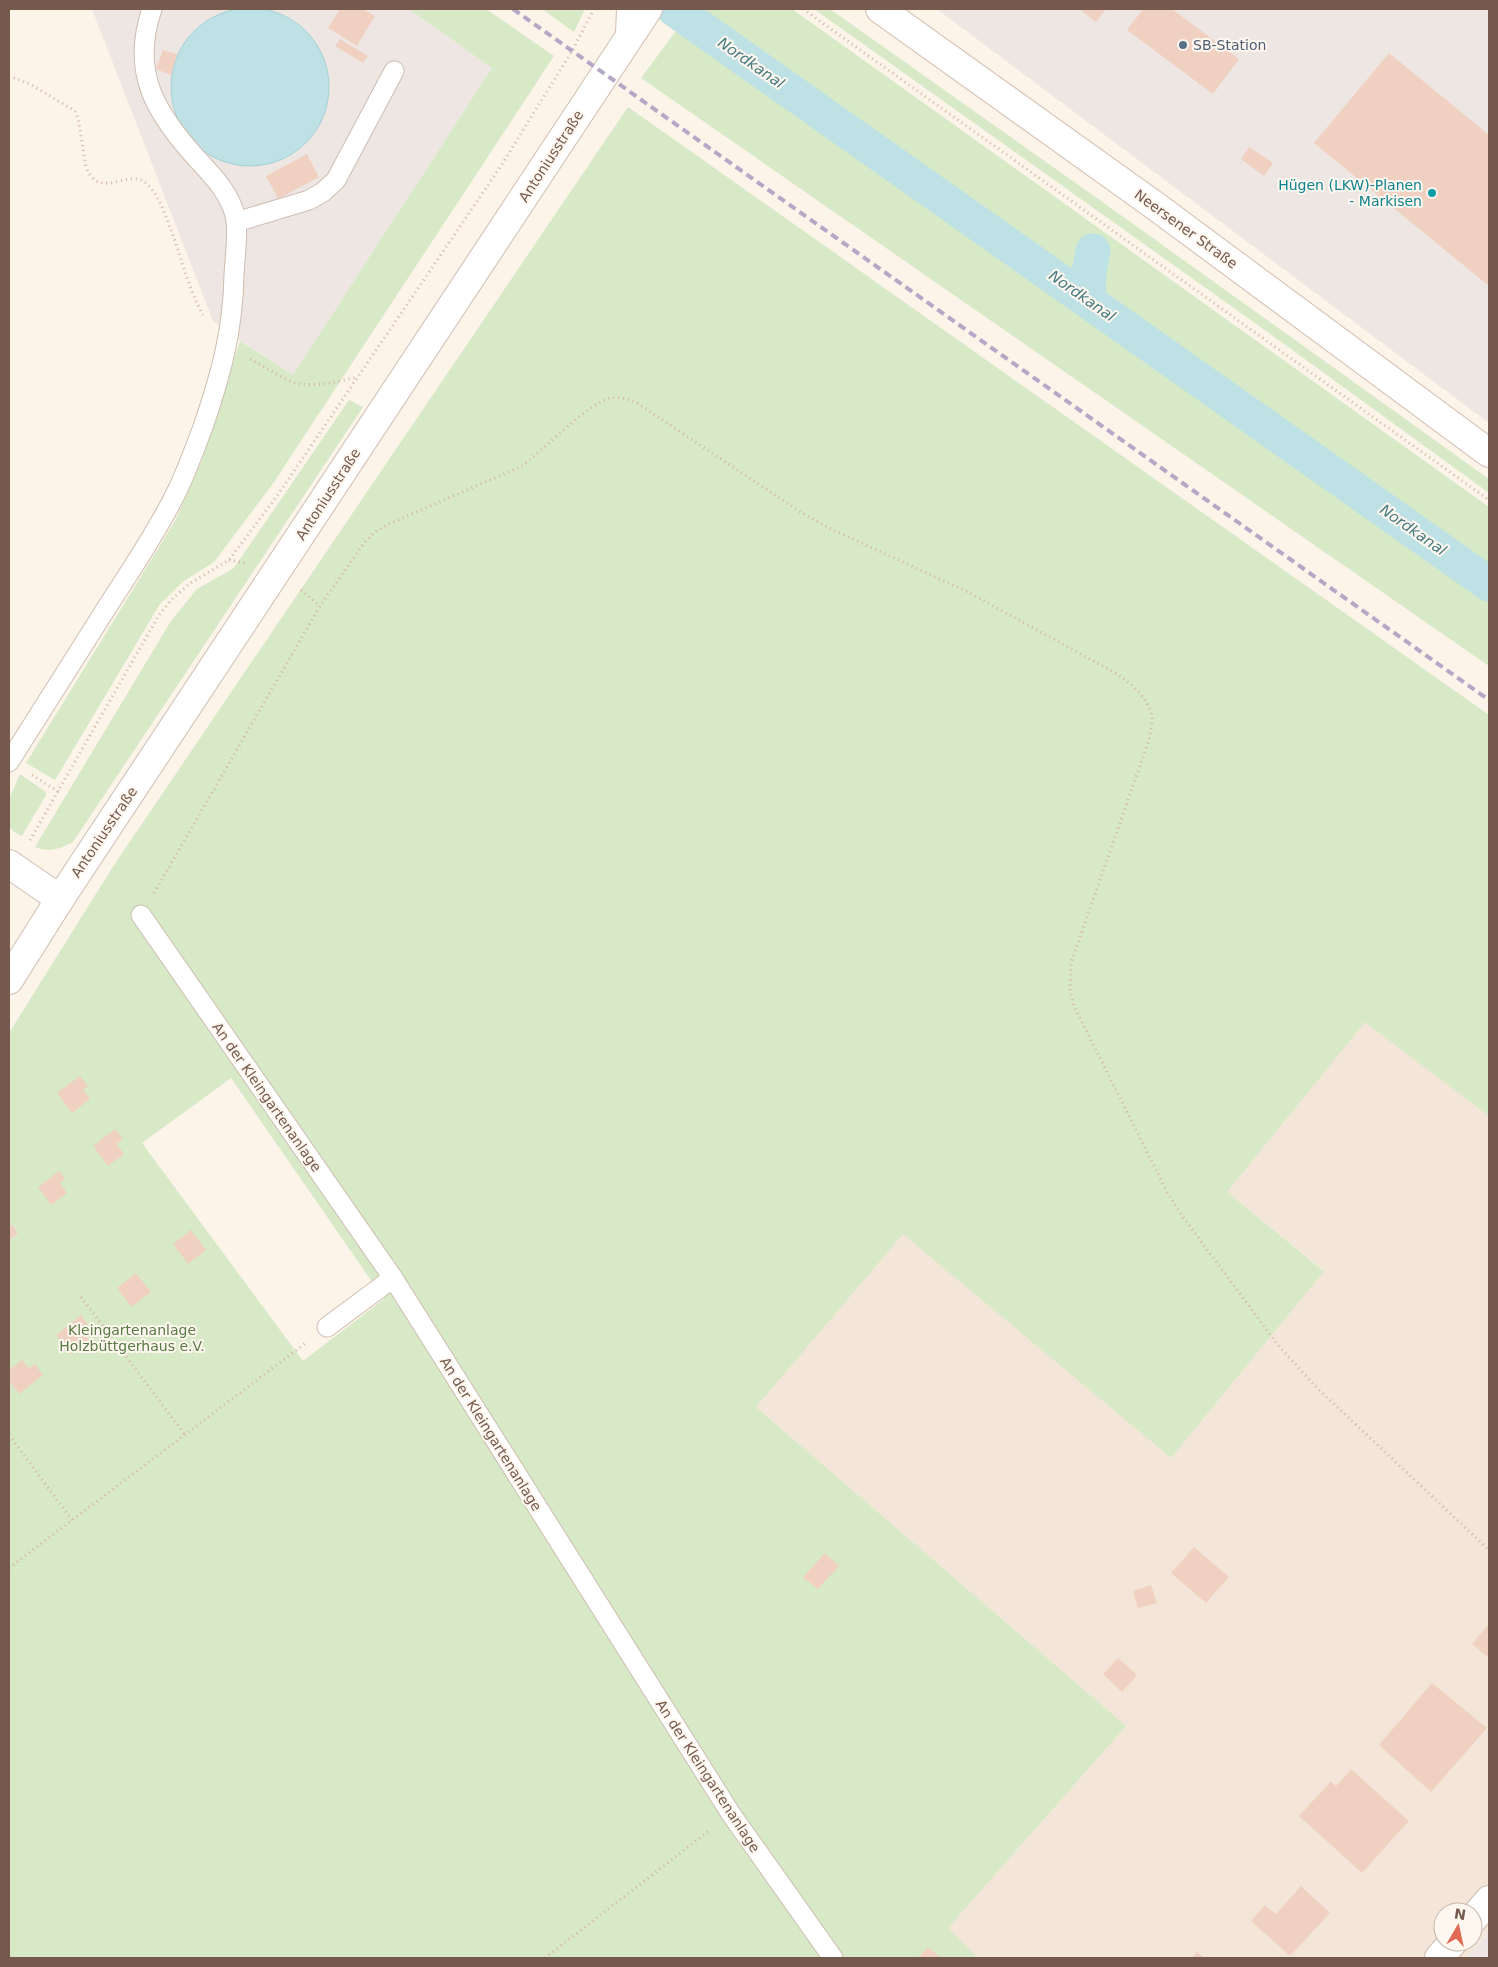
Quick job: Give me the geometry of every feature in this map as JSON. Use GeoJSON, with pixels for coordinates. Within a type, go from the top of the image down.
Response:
{"type":"FeatureCollection","features":[{"type":"Feature","properties":{"kind":"street"},"geometry":{"type":"LineString","coordinates":[[630,35],[631,9]]}},
{"type":"Feature","properties":{"kind":"street","name":"Antoniusstraße"},"geometry":{"type":"LineString","coordinates":[[9,980],[60,899],[648,9]]}},
{"type":"Feature","properties":{"kind":"street","name":"Neersener Straße"},"geometry":{"type":"LineString","coordinates":[[884,10],[1154,205],[1489,453]]}},
{"type":"Feature","properties":{"kind":"street"},"geometry":{"type":"LineString","coordinates":[[11,866],[60,899]]}},
{"type":"Feature","properties":{"kind":"lane"},"geometry":{"type":"LineString","coordinates":[[9,762],[174,498],[195,450],[228,345],[234,308],[236,222],[227,196],[208,170],[174,134],[159,111],[150,90],[145,69],[144,46],[152,9]]}},
{"type":"Feature","properties":{"kind":"lane"},"geometry":{"type":"LineString","coordinates":[[236,222],[309,200],[323,192],[336,180],[394,71]]}},
{"type":"Feature","properties":{"kind":"lane","name":"An der Kleingartenanlage"},"geometry":{"type":"LineString","coordinates":[[141,915],[393,1278],[731,1814],[833,1958]]}},
{"type":"Feature","properties":{"kind":"lane"},"geometry":{"type":"LineString","coordinates":[[326,1328],[393,1278]]}},
{"type":"Feature","properties":{"kind":"path"},"geometry":{"type":"LineString","coordinates":[[11,866],[159,615],[172,599],[189,584],[229,560],[277,496],[499,169],[594,9]]}},
{"type":"Feature","properties":{"kind":"path"},"geometry":{"type":"LineString","coordinates":[[803,9],[1489,500]]}},
{"type":"Feature","properties":{"kind":"path"},"geometry":{"type":"LineString","coordinates":[[9,76],[30,84],[75,111],[86,167],[89,175],[95,180],[112,184],[130,178],[147,183],[156,195],[165,215],[198,307],[210,329],[228,345],[288,381],[296,383],[322,384],[358,377]]}},
{"type":"Feature","properties":{"kind":"path"},"geometry":{"type":"LineString","coordinates":[[141,915],[320,606],[364,543],[375,532],[389,524],[520,467],[596,404],[610,398],[637,402],[802,513],[831,529],[999,608],[1117,674],[1134,686],[1146,701],[1152,718],[1150,737],[1070,963],[1070,991],[1074,1006],[1180,1213],[1278,1345],[1317,1388],[1489,1550]]}},
{"type":"Feature","properties":{"kind":"path"},"geometry":{"type":"LineString","coordinates":[[81,1296],[184,1435]]}},
{"type":"Feature","properties":{"kind":"path"},"geometry":{"type":"LineString","coordinates":[[9,1568],[326,1328]]}},
{"type":"Feature","properties":{"kind":"path"},"geometry":{"type":"LineString","coordinates":[[9,1435],[72,1520]]}},
{"type":"Feature","properties":{"kind":"path"},"geometry":{"type":"LineString","coordinates":[[545,1958],[731,1814]]}},
{"type":"Feature","properties":{"kind":"shaded area"},"geometry":{"type":"Polygon","coordinates":[[[92,9],[409,9],[492,68],[293,375],[213,321],[92,9]]]}},
{"type":"Feature","properties":{"kind":"shaded area"},"geometry":{"type":"Polygon","coordinates":[[[937,9],[1489,9],[1489,423],[937,9]]]}},
{"type":"Feature","properties":{"kind":"shaded area"},"geometry":{"type":"Polygon","coordinates":[[[1365,1021],[1489,1116],[1489,1930],[1483,1937],[1483,1902],[1433,1902],[1433,1952],[1471,1952],[1466,1958],[978,1958],[948,1928],[1126,1726],[756,1407],[903,1233],[1171,1458],[1324,1270],[1227,1192],[1365,1021]]]}},
{"type":"Feature","properties":{"kind":"shaded area"},"geometry":{"type":"Polygon","coordinates":[[[1489,1930],[1489,1958],[1466,1958],[1471,1952],[1483,1952],[1483,1937],[1489,1930]]]}},
{"type":"Feature","properties":{"kind":"green space"},"geometry":{"type":"Polygon","coordinates":[[[409,9],[486,9],[554,56],[272,485],[214,562],[184,581],[160,604],[55,780],[26,763],[175,521],[202,460],[240,341],[293,375],[492,68],[409,9]]]}},
{"type":"Feature","properties":{"kind":"green space"},"geometry":{"type":"Polygon","coordinates":[[[542,9],[585,9],[574,32],[542,9]]]}},
{"type":"Feature","properties":{"kind":"green space"},"geometry":{"type":"Polygon","coordinates":[[[696,9],[792,9],[1489,507],[1489,666],[641,78],[673,35],[696,9]]]}},
{"type":"Feature","properties":{"kind":"green space"},"geometry":{"type":"Polygon","coordinates":[[[814,9],[830,9],[1489,479],[1489,493],[1262,328],[814,9]]]}},
{"type":"Feature","properties":{"kind":"green space","name":"Kleingartenanlage Holzbüttgerhaus e.V."},"geometry":{"type":"Polygon","coordinates":[[[628,107],[1489,715],[1489,1116],[1365,1022],[1227,1192],[1324,1271],[1171,1458],[903,1234],[756,1407],[1126,1726],[948,1928],[978,1958],[9,1958],[9,1033],[114,865],[628,107]],[[231,1078],[142,1143],[303,1361],[384,1299],[231,1078]]]}},
{"type":"Feature","properties":{"kind":"green space"},"geometry":{"type":"Polygon","coordinates":[[[349,400],[363,407],[73,842],[54,849],[45,850],[35,847],[171,621],[197,589],[234,568],[349,400]]]}},
{"type":"Feature","properties":{"kind":"green space"},"geometry":{"type":"Polygon","coordinates":[[[20,774],[46,792],[22,836],[9,827],[9,799],[20,774]]]}},
{"type":"Feature","properties":{"kind":"water"},"geometry":{"type":"Polygon","coordinates":[[[258,8],[273,11],[287,17],[306,31],[316,43],[326,64],[329,87],[326,110],[316,131],[306,143],[294,153],[273,163],[258,166],[242,166],[227,163],[206,153],[184,131],[172,102],[171,79],[174,64],[184,43],[206,21],[235,9],[258,8]]]}},
{"type":"Feature","properties":{"kind":"building"},"geometry":{"type":"Polygon","coordinates":[[[340,9],[363,9],[375,16],[357,46],[328,28],[340,9]]]}},
{"type":"Feature","properties":{"kind":"building"},"geometry":{"type":"Polygon","coordinates":[[[1079,9],[1106,9],[1096,22],[1079,9]]]}},
{"type":"Feature","properties":{"kind":"building","name":"SB-Station"},"geometry":{"type":"Polygon","coordinates":[[[1143,9],[1172,9],[1239,59],[1213,94],[1127,30],[1143,9]]]}},
{"type":"Feature","properties":{"kind":"building"},"geometry":{"type":"Polygon","coordinates":[[[340,39],[368,56],[363,63],[335,46],[340,39]]]}},
{"type":"Feature","properties":{"kind":"building"},"geometry":{"type":"Polygon","coordinates":[[[163,50],[177,54],[171,75],[156,69],[163,50]]]}},
{"type":"Feature","properties":{"kind":"building","name":"Hügen (LKW)-Planen - Markisen"},"geometry":{"type":"Polygon","coordinates":[[[1389,53],[1489,135],[1489,286],[1314,143],[1389,53]]]}},
{"type":"Feature","properties":{"kind":"building"},"geometry":{"type":"Polygon","coordinates":[[[1249,147],[1273,163],[1264,176],[1241,159],[1249,147]]]}},
{"type":"Feature","properties":{"kind":"building"},"geometry":{"type":"Polygon","coordinates":[[[307,154],[319,177],[278,199],[266,176],[307,154]]]}},
{"type":"Feature","properties":{"kind":"building"},"geometry":{"type":"Polygon","coordinates":[[[80,1076],[88,1086],[83,1090],[90,1099],[72,1113],[57,1093],[80,1076]]]}},
{"type":"Feature","properties":{"kind":"building"},"geometry":{"type":"Polygon","coordinates":[[[115,1129],[123,1139],[116,1144],[124,1154],[108,1166],[93,1146],[115,1129]]]}},
{"type":"Feature","properties":{"kind":"building"},"geometry":{"type":"Polygon","coordinates":[[[59,1171],[65,1179],[60,1183],[67,1193],[51,1205],[38,1187],[59,1171]]]}},
{"type":"Feature","properties":{"kind":"building"},"geometry":{"type":"Polygon","coordinates":[[[12,1225],[18,1233],[9,1240],[9,1227],[12,1225]]]}},
{"type":"Feature","properties":{"kind":"building"},"geometry":{"type":"Polygon","coordinates":[[[191,1230],[206,1250],[188,1264],[173,1244],[191,1230]]]}},
{"type":"Feature","properties":{"kind":"building"},"geometry":{"type":"Polygon","coordinates":[[[136,1273],[151,1292],[131,1307],[117,1288],[136,1273]]]}},
{"type":"Feature","properties":{"kind":"building"},"geometry":{"type":"Polygon","coordinates":[[[81,1315],[88,1325],[82,1330],[89,1340],[70,1354],[56,1335],[81,1315]]]}},
{"type":"Feature","properties":{"kind":"building"},"geometry":{"type":"Polygon","coordinates":[[[22,1360],[29,1368],[35,1364],[43,1375],[19,1394],[9,1381],[9,1370],[22,1360]]]}},
{"type":"Feature","properties":{"kind":"building"},"geometry":{"type":"Polygon","coordinates":[[[1194,1547],[1229,1577],[1206,1603],[1171,1573],[1194,1547]]]}},
{"type":"Feature","properties":{"kind":"building"},"geometry":{"type":"Polygon","coordinates":[[[825,1553],[839,1566],[818,1589],[803,1577],[825,1553]]]}},
{"type":"Feature","properties":{"kind":"building"},"geometry":{"type":"Polygon","coordinates":[[[1151,1585],[1157,1603],[1138,1608],[1133,1591],[1151,1585]]]}},
{"type":"Feature","properties":{"kind":"building"},"geometry":{"type":"Polygon","coordinates":[[[1489,1624],[1489,1658],[1472,1644],[1489,1624]]]}},
{"type":"Feature","properties":{"kind":"building"},"geometry":{"type":"Polygon","coordinates":[[[1118,1658],[1137,1675],[1122,1692],[1103,1674],[1118,1658]]]}},
{"type":"Feature","properties":{"kind":"building"},"geometry":{"type":"Polygon","coordinates":[[[1432,1683],[1487,1728],[1431,1792],[1379,1745],[1432,1683]]]}},
{"type":"Feature","properties":{"kind":"building"},"geometry":{"type":"Polygon","coordinates":[[[1351,1769],[1409,1821],[1362,1873],[1299,1816],[1331,1781],[1336,1786],[1351,1769]]]}},
{"type":"Feature","properties":{"kind":"building"},"geometry":{"type":"Polygon","coordinates":[[[1301,1886],[1330,1913],[1290,1956],[1251,1921],[1265,1905],[1276,1914],[1301,1886]]]}},
{"type":"Feature","properties":{"kind":"building"},"geometry":{"type":"Polygon","coordinates":[[[928,1947],[941,1958],[918,1958],[928,1947]]]}},
{"type":"Feature","properties":{"kind":"building"},"geometry":{"type":"Polygon","coordinates":[[[1197,1952],[1205,1958],[1192,1958],[1197,1952]]]}},
{"type":"Feature","properties":{"kind":"waterway","name":"Nordkanal"},"geometry":{"type":"LineString","coordinates":[[674,9],[1489,584]]}},
{"type":"Feature","properties":{"kind":"waterway"},"geometry":{"type":"LineString","coordinates":[[1088,301],[1089,272],[1093,251]]}},
{"type":"Feature","properties":{"kind":"railway"},"geometry":{"type":"LineString","coordinates":[[513,9],[1489,700]]}},
{"type":"Feature","properties":{"kind":"place","name":"SB-Station"},"geometry":{"type":"Point","coordinates":[1183,45]}},
{"type":"Feature","properties":{"kind":"place","name":"Hügen (LKW)-Planen - Markisen"},"geometry":{"type":"Point","coordinates":[1432,193]}}]}
